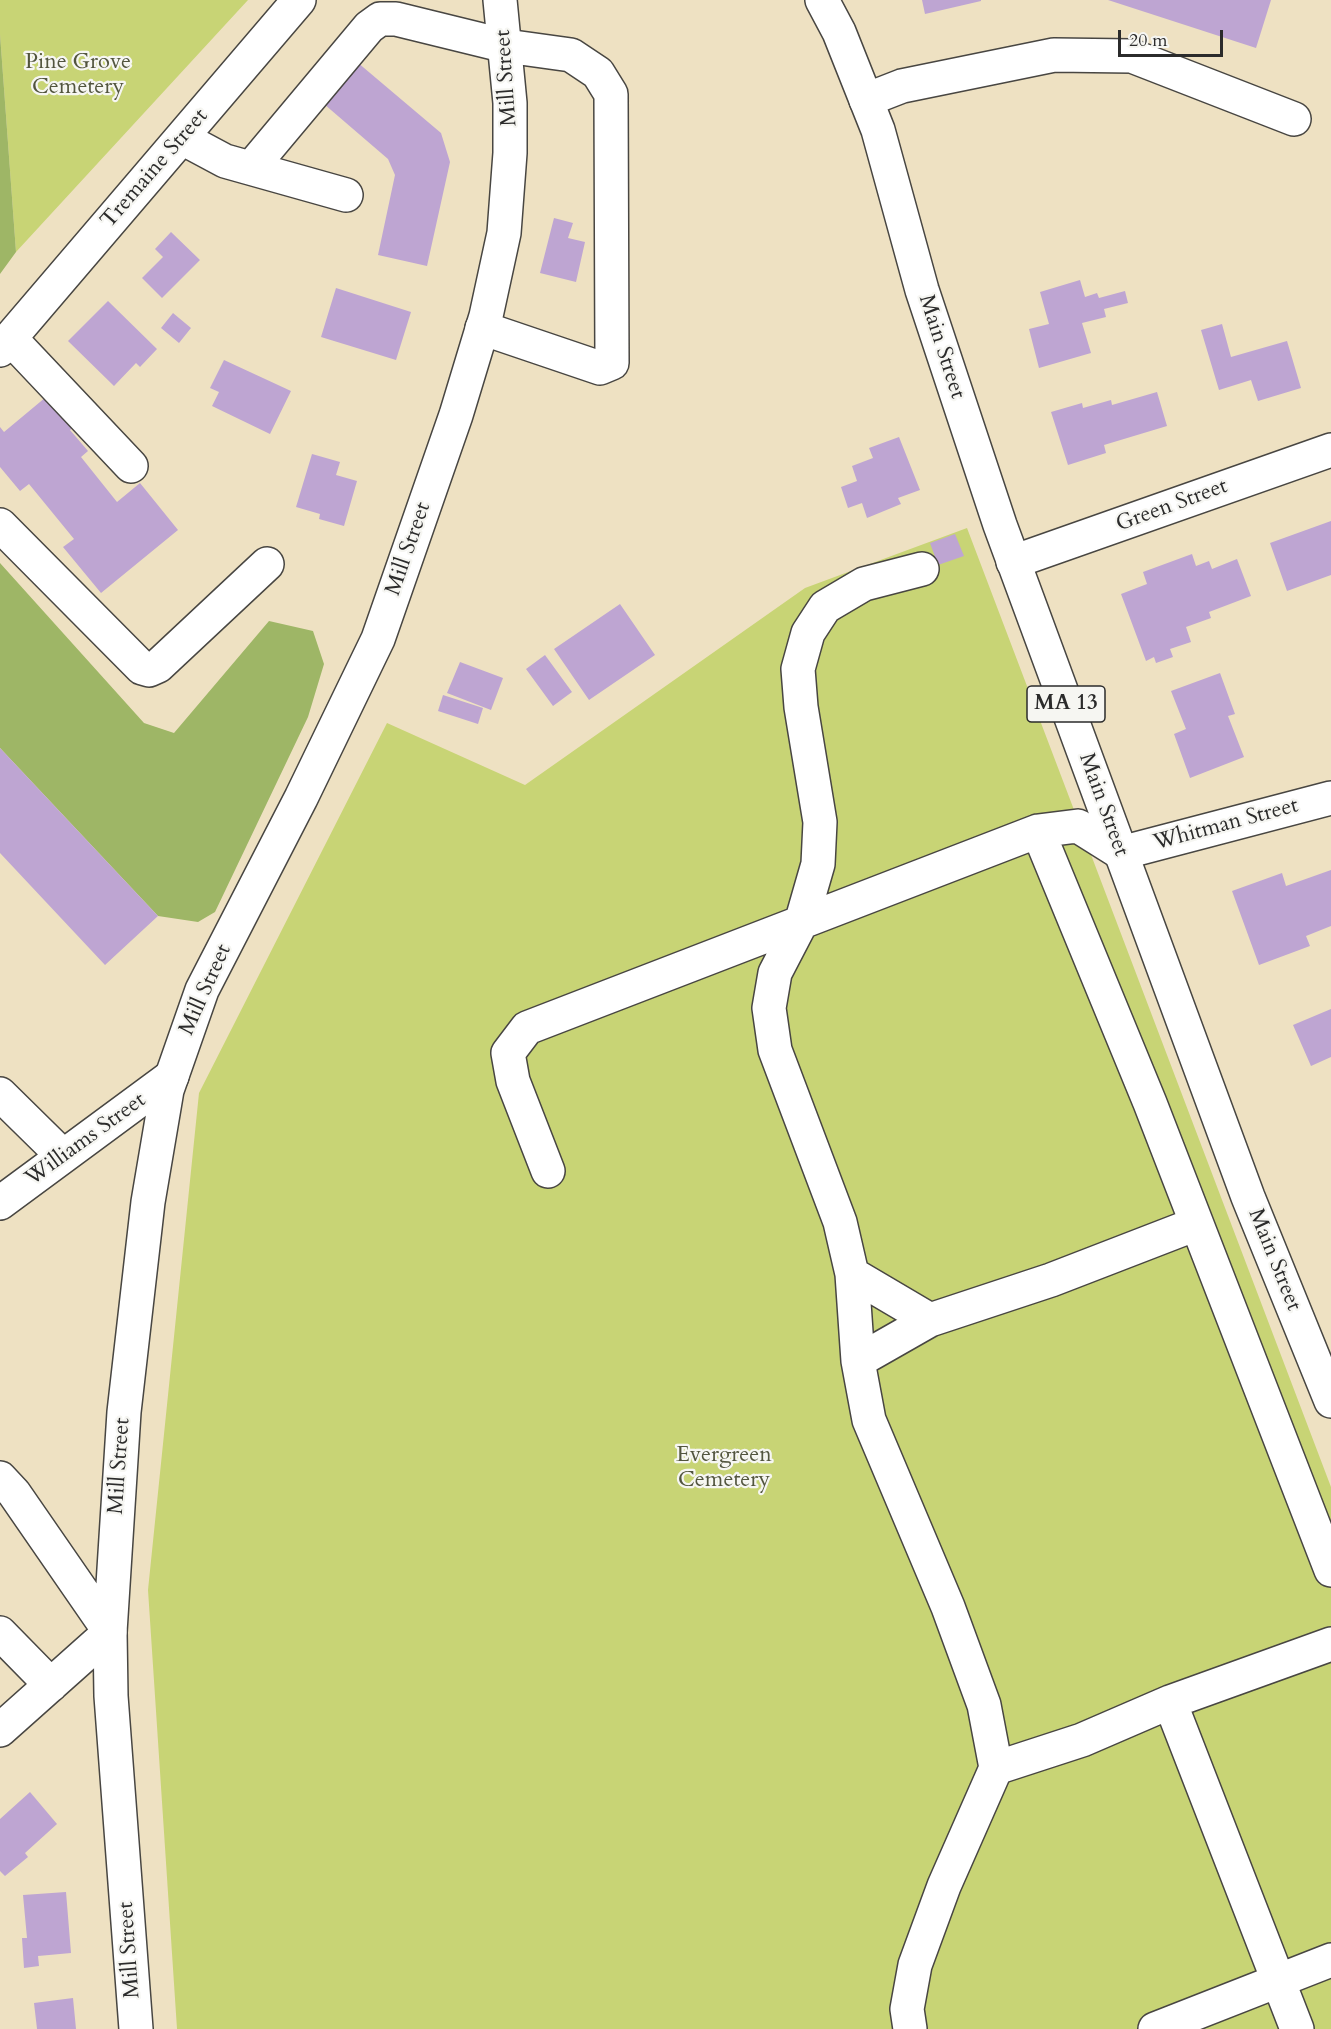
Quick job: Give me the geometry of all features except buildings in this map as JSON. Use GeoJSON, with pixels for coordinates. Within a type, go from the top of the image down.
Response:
{"type":"FeatureCollection","features":[{"type":"Feature","properties":{"kind":"main road","name":"Tremaine Street"},"geometry":{"type":"LineString","coordinates":[[5,344],[299,0]]}},
{"type":"Feature","properties":{"kind":"main road","name":"Mill Street"},"geometry":{"type":"LineString","coordinates":[[136,2029],[111,1696],[110,1632],[126,1391],[148,1202],[167,1090],[202,990],[302,798],[378,639],[456,416],[482,328],[504,233],[510,153],[506,46],[500,0]]}},
{"type":"Feature","properties":{"kind":"main road","name":"Main Street"},"geometry":{"type":"LineString","coordinates":[[822,0],[839,32],[878,130],[922,290],[1013,562],[1248,1197],[1331,1401]]}},
{"type":"Feature","properties":{"kind":"main road"},"geometry":{"type":"LineString","coordinates":[[251,168],[369,27],[380,19],[396,19],[506,46],[571,55],[598,73],[611,94],[612,363],[600,368],[482,328]]}},
{"type":"Feature","properties":{"kind":"main road"},"geometry":{"type":"LineString","coordinates":[[866,100],[902,86],[1054,55],[1132,56],[1294,119]]}},
{"type":"Feature","properties":{"kind":"main road"},"geometry":{"type":"LineString","coordinates":[[182,138],[211,155],[346,195]]}},
{"type":"Feature","properties":{"kind":"main road"},"geometry":{"type":"LineString","coordinates":[[5,344],[131,466]]}},
{"type":"Feature","properties":{"kind":"main road","name":"Green Street"},"geometry":{"type":"LineString","coordinates":[[1013,562],[1331,450]]}},
{"type":"Feature","properties":{"kind":"main road"},"geometry":{"type":"LineString","coordinates":[[0,525],[142,668],[149,670],[158,666],[267,564]]}},
{"type":"Feature","properties":{"kind":"main road"},"geometry":{"type":"LineString","coordinates":[[910,2029],[907,2009],[915,1965],[944,1886],[996,1768],[984,1705],[948,1606],[869,1420],[858,1361],[852,1274],[840,1222],[775,1050],[768,1008],[775,973],[801,923],[818,864],[820,822],[801,707],[798,669],[808,633],[825,607],[864,584],[922,569]]}},
{"type":"Feature","properties":{"kind":"main road","name":"Whitman Street"},"geometry":{"type":"LineString","coordinates":[[1121,853],[1331,798]]}},
{"type":"Feature","properties":{"kind":"main road"},"geometry":{"type":"LineString","coordinates":[[548,1171],[513,1081],[508,1053],[527,1028],[1038,831],[1078,826],[1121,853]]}},
{"type":"Feature","properties":{"kind":"main road"},"geometry":{"type":"LineString","coordinates":[[1038,831],[1087,945],[1331,1570]]}},
{"type":"Feature","properties":{"kind":"main road","name":"Williams Street"},"geometry":{"type":"LineString","coordinates":[[0,1203],[172,1076]]}},
{"type":"Feature","properties":{"kind":"main road"},"geometry":{"type":"LineString","coordinates":[[0,1094],[63,1156]]}},
{"type":"Feature","properties":{"kind":"main road"},"geometry":{"type":"LineString","coordinates":[[858,1361],[930,1320],[1051,1280],[1196,1224]]}},
{"type":"Feature","properties":{"kind":"main road"},"geometry":{"type":"LineString","coordinates":[[852,1274],[930,1320]]}},
{"type":"Feature","properties":{"kind":"main road"},"geometry":{"type":"LineString","coordinates":[[0,1478],[14,1493],[110,1632],[0,1730]]}},
{"type":"Feature","properties":{"kind":"main road"},"geometry":{"type":"LineString","coordinates":[[0,1633],[51,1685]]}},
{"type":"Feature","properties":{"kind":"main road"},"geometry":{"type":"LineString","coordinates":[[996,1768],[1082,1740],[1170,1702],[1331,1644]]}},
{"type":"Feature","properties":{"kind":"main road"},"geometry":{"type":"LineString","coordinates":[[1170,1702],[1297,2029]]}},
{"type":"Feature","properties":{"kind":"main road"},"geometry":{"type":"LineString","coordinates":[[1155,2029],[1331,1960]]}},
{"type":"Feature","properties":{"kind":"green space","name":"Pine Grove Cemetery"},"geometry":{"type":"Polygon","coordinates":[[[0,0],[248,0],[16,252],[0,34],[0,0]]]}},
{"type":"Feature","properties":{"kind":"green space"},"geometry":{"type":"Polygon","coordinates":[[[0,34],[16,252],[0,274],[0,34]]]}},
{"type":"Feature","properties":{"kind":"green space","name":"Evergreen Cemetery"},"geometry":{"type":"Polygon","coordinates":[[[967,528],[1331,1487],[1331,2029],[177,2029],[148,1590],[199,1093],[387,723],[525,785],[805,588],[967,528]]]}},
{"type":"Feature","properties":{"kind":"green space"},"geometry":{"type":"Polygon","coordinates":[[[0,563],[144,723],[174,733],[269,621],[313,631],[324,664],[308,717],[215,912],[198,922],[158,916],[0,748],[0,563]]]}}]}
